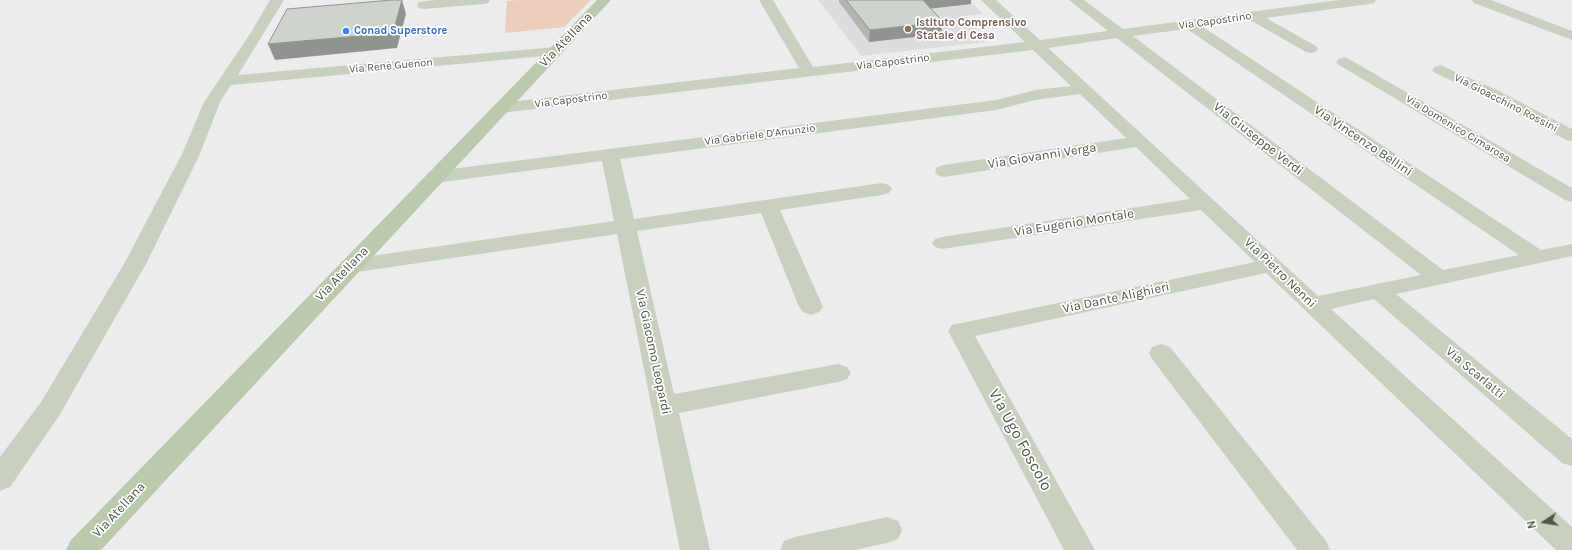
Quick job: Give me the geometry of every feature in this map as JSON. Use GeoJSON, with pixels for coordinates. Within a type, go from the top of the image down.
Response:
{"type":"FeatureCollection","features":[{"type":"Feature","properties":{"kind":"main road","name":"Via Atellana"},"geometry":{"type":"LineString","coordinates":[[81,550],[604,0]]}},
{"type":"Feature","properties":{"kind":"street"},"geometry":{"type":"LineString","coordinates":[[0,480],[50,409],[135,264],[191,154],[212,102],[258,34],[277,0]]}},
{"type":"Feature","properties":{"kind":"street"},"geometry":{"type":"LineString","coordinates":[[424,5],[483,0]]}},
{"type":"Feature","properties":{"kind":"street"},"geometry":{"type":"LineString","coordinates":[[766,0],[809,72]]}},
{"type":"Feature","properties":{"kind":"street","name":"Via Pietro Nenni"},"geometry":{"type":"LineString","coordinates":[[988,0],[1206,203],[1312,305],[1572,546]]}},
{"type":"Feature","properties":{"kind":"street","name":"Via Giuseppe Verdi"},"geometry":{"type":"LineString","coordinates":[[1076,0],[1439,278]]}},
{"type":"Feature","properties":{"kind":"street"},"geometry":{"type":"LineString","coordinates":[[1264,0],[1285,12]]}},
{"type":"Feature","properties":{"kind":"street","name":"Via Capostrino"},"geometry":{"type":"LineString","coordinates":[[501,108],[1037,45],[1285,12],[1335,2],[1369,0]]}},
{"type":"Feature","properties":{"kind":"street"},"geometry":{"type":"LineString","coordinates":[[1479,0],[1572,36]]}},
{"type":"Feature","properties":{"kind":"street"},"geometry":{"type":"LineString","coordinates":[[1252,16],[1311,49]]}},
{"type":"Feature","properties":{"kind":"street","name":"Via Vincenzo Bellini"},"geometry":{"type":"LineString","coordinates":[[1189,24],[1537,257]]}},
{"type":"Feature","properties":{"kind":"street","name":"Via Renè Guenon"},"geometry":{"type":"LineString","coordinates":[[226,81],[556,50]]}},
{"type":"Feature","properties":{"kind":"street","name":"Via Domenico Cimarosa"},"geometry":{"type":"LineString","coordinates":[[1344,62],[1572,196]]}},
{"type":"Feature","properties":{"kind":"street","name":"Via Gioacchino Rossini"},"geometry":{"type":"LineString","coordinates":[[1440,70],[1491,93],[1572,136]]}},
{"type":"Feature","properties":{"kind":"street","name":"Via Gabriele D'Anunzio"},"geometry":{"type":"LineString","coordinates":[[435,177],[996,105],[1035,95],[1084,89]]}},
{"type":"Feature","properties":{"kind":"street","name":"Via Giovanni Verga"},"geometry":{"type":"LineString","coordinates":[[944,171],[1140,141]]}},
{"type":"Feature","properties":{"kind":"street","name":"Via Giacomo Leopardi"},"geometry":{"type":"LineString","coordinates":[[610,154],[695,550]]}},
{"type":"Feature","properties":{"kind":"street"},"geometry":{"type":"LineString","coordinates":[[350,266],[882,189]]}},
{"type":"Feature","properties":{"kind":"street","name":"Via Eugenio Montale"},"geometry":{"type":"LineString","coordinates":[[942,243],[1206,203]]}},
{"type":"Feature","properties":{"kind":"street"},"geometry":{"type":"LineString","coordinates":[[768,206],[811,307]]}},
{"type":"Feature","properties":{"kind":"street"},"geometry":{"type":"LineString","coordinates":[[1312,305],[1572,250]]}},
{"type":"Feature","properties":{"kind":"street","name":"Via Dante Alighieri"},"geometry":{"type":"LineString","coordinates":[[960,331],[1271,265]]}},
{"type":"Feature","properties":{"kind":"street","name":"Via Scarlatti"},"geometry":{"type":"LineString","coordinates":[[1378,291],[1572,455]]}},
{"type":"Feature","properties":{"kind":"street","name":"Via Ugo Foscolo"},"geometry":{"type":"LineString","coordinates":[[960,331],[1080,550]]}},
{"type":"Feature","properties":{"kind":"street"},"geometry":{"type":"LineString","coordinates":[[1161,353],[1315,550]]}},
{"type":"Feature","properties":{"kind":"street"},"geometry":{"type":"LineString","coordinates":[[664,406],[838,374]]}},
{"type":"Feature","properties":{"kind":"street"},"geometry":{"type":"LineString","coordinates":[[795,550],[887,530]]}},
{"type":"Feature","properties":{"kind":"shaded area"},"geometry":{"type":"Polygon","coordinates":[[[591,0],[565,27],[505,33],[507,1],[591,0]]]}},
{"type":"Feature","properties":{"kind":"shaded area","name":"Istituto Comprensivo Statale di Cesa"},"geometry":{"type":"Polygon","coordinates":[[[818,0],[969,0],[983,14],[964,16],[987,42],[861,56],[818,0]]]}},
{"type":"Feature","properties":{"kind":"building"},"geometry":{"type":"Polygon","coordinates":[[[402,0],[393,33],[268,44],[287,9],[402,0]]]}},
{"type":"Feature","properties":{"kind":"building"},"geometry":{"type":"Polygon","coordinates":[[[846,0],[923,0],[943,22],[870,30],[846,0]]]}},
{"type":"Feature","properties":{"kind":"place","name":"Istituto Comprensivo Statale di Cesa"},"geometry":{"type":"Point","coordinates":[908,29]}},
{"type":"Feature","properties":{"kind":"place","name":"Conad Superstore"},"geometry":{"type":"Point","coordinates":[346,31]}}]}
